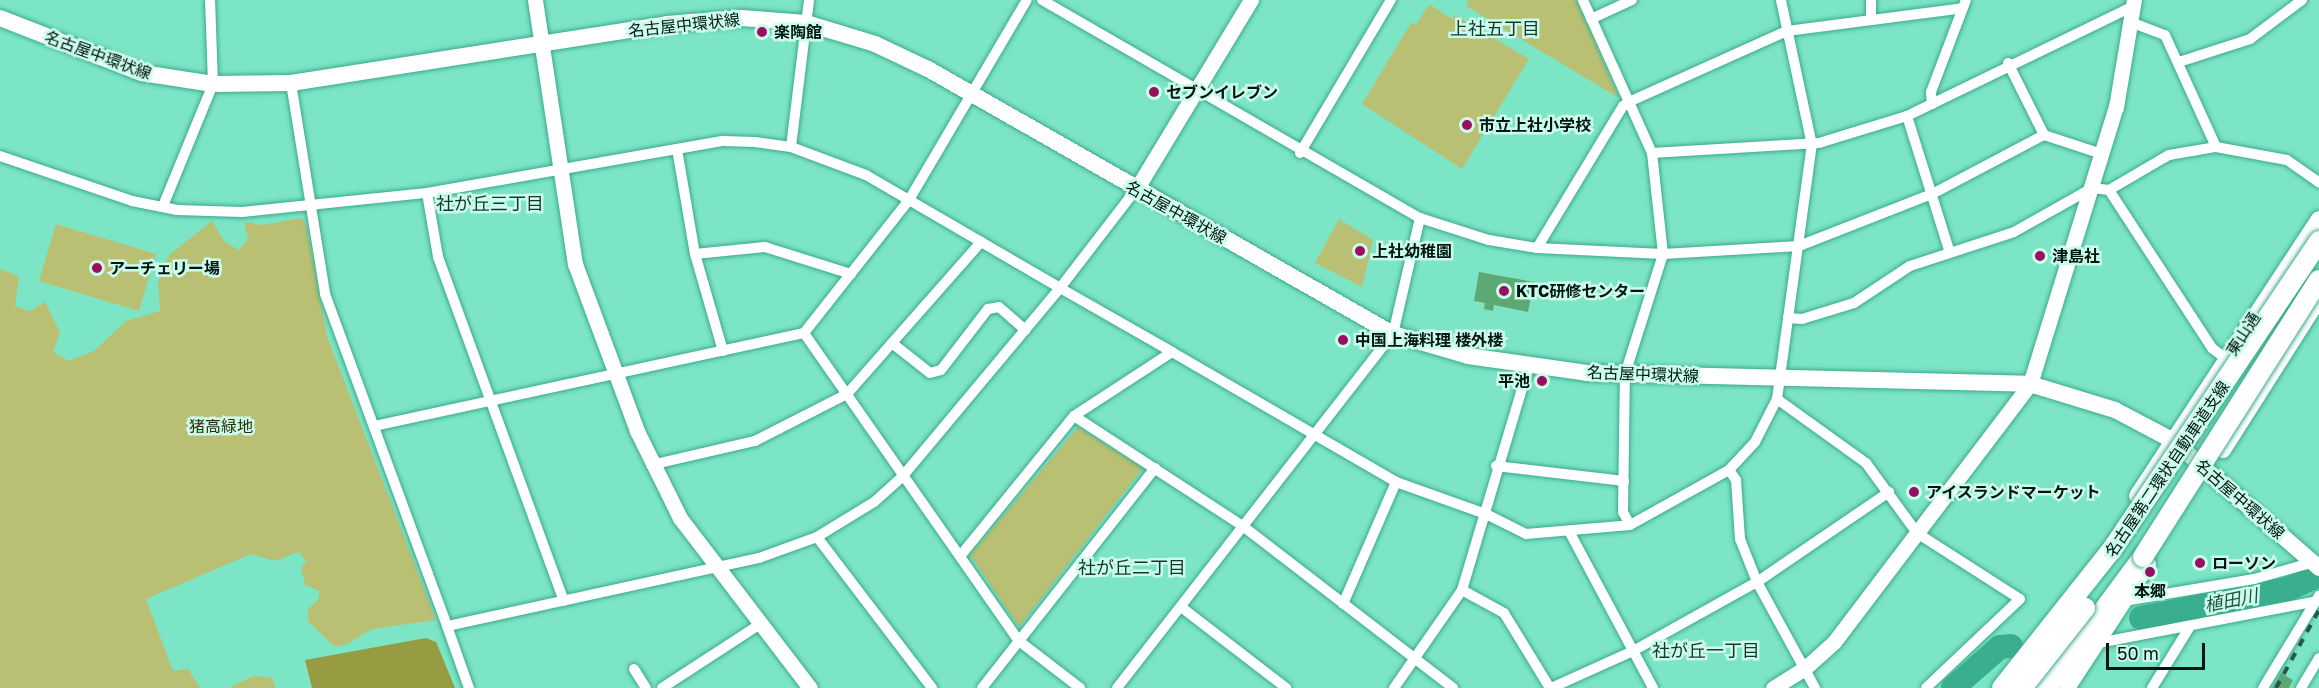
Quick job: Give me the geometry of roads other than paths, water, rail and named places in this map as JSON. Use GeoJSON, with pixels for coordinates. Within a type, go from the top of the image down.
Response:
{"type":"FeatureCollection","features":[{"type":"Feature","properties":{"kind":"highway","name":"名古屋第二環状自動車道支線"},"geometry":{"type":"LineString","coordinates":[[2004,688],[2113,548],[2235,357],[2319,241]]}},
{"type":"Feature","properties":{"kind":"highway","name":"名古屋第二環状自動車道支線"},"geometry":{"type":"LineString","coordinates":[[2046,688],[2143,557],[2319,280]]}},
{"type":"Feature","properties":{"kind":"highway"},"geometry":{"type":"LineString","coordinates":[[2022,688],[2123,555],[2235,357]]}},
{"type":"Feature","properties":{"kind":"highway"},"geometry":{"type":"LineString","coordinates":[[2057,688],[2143,557]]}},
{"type":"Feature","properties":{"kind":"highway"},"geometry":{"type":"LineString","coordinates":[[1996,688],[2034,653]]}},
{"type":"Feature","properties":{"kind":"main road","name":"名古屋中環状線"},"geometry":{"type":"LineString","coordinates":[[0,18],[142,73],[213,84],[291,83],[541,46],[667,24],[742,18],[806,23],[875,44],[972,94],[1393,334],[1528,368],[1626,374],[2030,384],[2115,410],[2172,440],[2317,563]]}},
{"type":"Feature","properties":{"kind":"main road","name":"東山通"},"geometry":{"type":"LineString","coordinates":[[2004,688],[2034,653],[2172,440],[2235,357],[2319,219]]}},
{"type":"Feature","properties":{"kind":"main road"},"geometry":{"type":"LineString","coordinates":[[2067,688],[2319,298]]}},
{"type":"Feature","properties":{"kind":"street"},"geometry":{"type":"LineString","coordinates":[[163,207],[213,84],[210,0]]}},
{"type":"Feature","properties":{"kind":"street"},"geometry":{"type":"LineString","coordinates":[[535,0],[575,264],[651,465],[680,518],[810,688]]}},
{"type":"Feature","properties":{"kind":"street"},"geometry":{"type":"LineString","coordinates":[[791,147],[809,0]]}},
{"type":"Feature","properties":{"kind":"street"},"geometry":{"type":"LineString","coordinates":[[374,426],[804,333],[909,200],[1027,0]]}},
{"type":"Feature","properties":{"kind":"street"},"geometry":{"type":"LineString","coordinates":[[1042,0],[1199,91],[1300,153],[1420,218],[1489,240],[1537,248],[1663,254],[1799,246],[1932,194],[2044,135]]}},
{"type":"Feature","properties":{"kind":"street"},"geometry":{"type":"LineString","coordinates":[[447,626],[759,558],[817,537],[874,502],[903,476],[1060,288],[1137,188],[1199,91],[1251,0]]}},
{"type":"Feature","properties":{"kind":"street"},"geometry":{"type":"LineString","coordinates":[[1300,153],[1390,0]]}},
{"type":"Feature","properties":{"kind":"street"},"geometry":{"type":"LineString","coordinates":[[1583,0],[1631,101],[1652,153],[1663,254],[1626,374],[1623,512],[1630,525]]}},
{"type":"Feature","properties":{"kind":"street"},"geometry":{"type":"LineString","coordinates":[[1591,19],[1632,0]]}},
{"type":"Feature","properties":{"kind":"street"},"geometry":{"type":"LineString","coordinates":[[0,156],[79,187],[163,207],[242,212],[310,207],[427,193],[723,141],[791,147],[866,175],[1312,436],[1396,482],[1486,514],[1526,534],[1570,533],[1630,525],[1729,470],[1755,442],[1777,399],[1812,145],[1781,0]]}},
{"type":"Feature","properties":{"kind":"street"},"geometry":{"type":"LineString","coordinates":[[1871,0],[1871,19]]}},
{"type":"Feature","properties":{"kind":"street"},"geometry":{"type":"LineString","coordinates":[[2179,62],[2250,39],[2302,0]]}},
{"type":"Feature","properties":{"kind":"street"},"geometry":{"type":"LineString","coordinates":[[1652,153],[1812,145],[1907,116],[2008,63],[2134,3],[2133,23],[2102,154],[2030,384],[1834,642],[1804,669],[1773,688]]}},
{"type":"Feature","properties":{"kind":"street"},"geometry":{"type":"LineString","coordinates":[[1537,248],[1623,106],[1787,31],[1964,4],[1931,92],[1932,104]]}},
{"type":"Feature","properties":{"kind":"street"},"geometry":{"type":"LineString","coordinates":[[2133,23],[2164,35],[2179,62],[2216,147]]}},
{"type":"Feature","properties":{"kind":"street"},"geometry":{"type":"LineString","coordinates":[[2008,63],[2044,135],[2102,154]]}},
{"type":"Feature","properties":{"kind":"street"},"geometry":{"type":"LineString","coordinates":[[291,83],[325,294],[469,688]]}},
{"type":"Feature","properties":{"kind":"street"},"geometry":{"type":"LineString","coordinates":[[1907,116],[1949,250]]}},
{"type":"Feature","properties":{"kind":"street"},"geometry":{"type":"LineString","coordinates":[[1788,318],[1802,319],[1854,303],[1910,266],[1949,250],[2014,232],[2092,188],[2109,190],[2169,155],[2216,147],[2287,160],[2319,182]]}},
{"type":"Feature","properties":{"kind":"street"},"geometry":{"type":"LineString","coordinates":[[676,149],[695,254],[723,351]]}},
{"type":"Feature","properties":{"kind":"street"},"geometry":{"type":"LineString","coordinates":[[2109,190],[2212,348],[2235,357]]}},
{"type":"Feature","properties":{"kind":"street"},"geometry":{"type":"LineString","coordinates":[[427,193],[438,257],[564,601]]}},
{"type":"Feature","properties":{"kind":"street"},"geometry":{"type":"LineString","coordinates":[[1117,688],[1393,334],[1420,218]]}},
{"type":"Feature","properties":{"kind":"street"},"geometry":{"type":"LineString","coordinates":[[651,465],[755,441],[847,394],[981,242]]}},
{"type":"Feature","properties":{"kind":"street"},"geometry":{"type":"LineString","coordinates":[[695,254],[765,247],[851,274]]}},
{"type":"Feature","properties":{"kind":"street"},"geometry":{"type":"LineString","coordinates":[[892,343],[930,373],[941,370],[988,309],[999,307],[1025,330]]}},
{"type":"Feature","properties":{"kind":"street"},"geometry":{"type":"LineString","coordinates":[[804,333],[1019,641],[1080,688]]}},
{"type":"Feature","properties":{"kind":"street"},"geometry":{"type":"LineString","coordinates":[[961,555],[1074,416],[1172,352]]}},
{"type":"Feature","properties":{"kind":"street"},"geometry":{"type":"LineString","coordinates":[[1394,688],[1462,590],[1486,514],[1496,466],[1528,368]]}},
{"type":"Feature","properties":{"kind":"street"},"geometry":{"type":"LineString","coordinates":[[1777,399],[1866,463],[1917,533],[2020,599],[1926,688]]}},
{"type":"Feature","properties":{"kind":"street"},"geometry":{"type":"LineString","coordinates":[[1074,416],[1244,527],[1453,688]]}},
{"type":"Feature","properties":{"kind":"street"},"geometry":{"type":"LineString","coordinates":[[1496,466],[1624,481]]}},
{"type":"Feature","properties":{"kind":"street"},"geometry":{"type":"LineString","coordinates":[[982,688],[1155,468]]}},
{"type":"Feature","properties":{"kind":"street"},"geometry":{"type":"LineString","coordinates":[[1729,470],[1736,480],[1740,539],[1757,582],[1815,688]]}},
{"type":"Feature","properties":{"kind":"street"},"geometry":{"type":"LineString","coordinates":[[1343,604],[1396,482]]}},
{"type":"Feature","properties":{"kind":"street"},"geometry":{"type":"LineString","coordinates":[[1462,590],[1504,612],[1550,688],[1633,651],[1757,582],[1889,492]]}},
{"type":"Feature","properties":{"kind":"street"},"geometry":{"type":"LineString","coordinates":[[1570,533],[1653,688]]}},
{"type":"Feature","properties":{"kind":"street"},"geometry":{"type":"LineString","coordinates":[[817,537],[932,688]]}},
{"type":"Feature","properties":{"kind":"street"},"geometry":{"type":"LineString","coordinates":[[2124,601],[2254,579],[2317,563]]}},
{"type":"Feature","properties":{"kind":"street"},"geometry":{"type":"LineString","coordinates":[[2098,643],[2189,628],[2316,599]]}},
{"type":"Feature","properties":{"kind":"street"},"geometry":{"type":"LineString","coordinates":[[2262,688],[2316,599]]}},
{"type":"Feature","properties":{"kind":"street"},"geometry":{"type":"LineString","coordinates":[[1181,607],[1271,684],[1286,688]]}},
{"type":"Feature","properties":{"kind":"street"},"geometry":{"type":"LineString","coordinates":[[662,688],[760,624]]}},
{"type":"Feature","properties":{"kind":"street"},"geometry":{"type":"LineString","coordinates":[[2152,688],[2189,628]]}},
{"type":"Feature","properties":{"kind":"street"},"geometry":{"type":"LineString","coordinates":[[2301,688],[2319,658]]}},
{"type":"Feature","properties":{"kind":"street"},"geometry":{"type":"LineString","coordinates":[[634,669],[646,688]]}},
{"type":"Feature","properties":{"kind":"waterway","name":"植田川"},"geometry":{"type":"LineString","coordinates":[[2141,618],[2288,589],[2319,575]]}},
{"type":"Feature","properties":{"kind":"waterway","name":"植田川"},"geometry":{"type":"LineString","coordinates":[[1953,688],[2000,647],[2011,646]]}},
{"type":"Feature","properties":{"kind":"railway"},"geometry":{"type":"LineString","coordinates":[[2276,688],[2319,610]]}},
{"type":"Feature","properties":{"kind":"place","name":"楽陶館"},"geometry":{"type":"Point","coordinates":[762,32]}},
{"type":"Feature","properties":{"kind":"place","name":"セブンイレブン"},"geometry":{"type":"Point","coordinates":[1154,92]}},
{"type":"Feature","properties":{"kind":"place","name":"市立上社小学校"},"geometry":{"type":"Point","coordinates":[1467,125]}},
{"type":"Feature","properties":{"kind":"place","name":"上社幼稚園"},"geometry":{"type":"Point","coordinates":[1360,251]}},
{"type":"Feature","properties":{"kind":"place","name":"津島社"},"geometry":{"type":"Point","coordinates":[2040,256]}},
{"type":"Feature","properties":{"kind":"place","name":"アーチェリー場"},"geometry":{"type":"Point","coordinates":[97,268]}},
{"type":"Feature","properties":{"kind":"place","name":"KTC研修センター"},"geometry":{"type":"Point","coordinates":[1504,291]}},
{"type":"Feature","properties":{"kind":"place","name":"中国上海料理 楼外楼"},"geometry":{"type":"Point","coordinates":[1343,340]}},
{"type":"Feature","properties":{"kind":"place","name":"平池"},"geometry":{"type":"Point","coordinates":[1542,381]}},
{"type":"Feature","properties":{"kind":"place","name":"アイスランドマーケット"},"geometry":{"type":"Point","coordinates":[1914,492]}},
{"type":"Feature","properties":{"kind":"place","name":"ローソン"},"geometry":{"type":"Point","coordinates":[2200,563]}},
{"type":"Feature","properties":{"kind":"place","name":"本郷"},"geometry":{"type":"Point","coordinates":[2150,572]}},
{"type":"Feature","properties":{"kind":"district","name":"上社五丁目"},"geometry":{"type":"Point","coordinates":[1495,28]}},
{"type":"Feature","properties":{"kind":"district","name":"社が丘三丁目"},"geometry":{"type":"Point","coordinates":[490,203]}},
{"type":"Feature","properties":{"kind":"district","name":"社が丘二丁目"},"geometry":{"type":"Point","coordinates":[1132,567]}},
{"type":"Feature","properties":{"kind":"district","name":"社が丘一丁目"},"geometry":{"type":"Point","coordinates":[1706,650]}},
{"type":"Feature","properties":{"kind":"park label","name":"猪高緑地"},"geometry":{"type":"Point","coordinates":[221,426]}}]}
